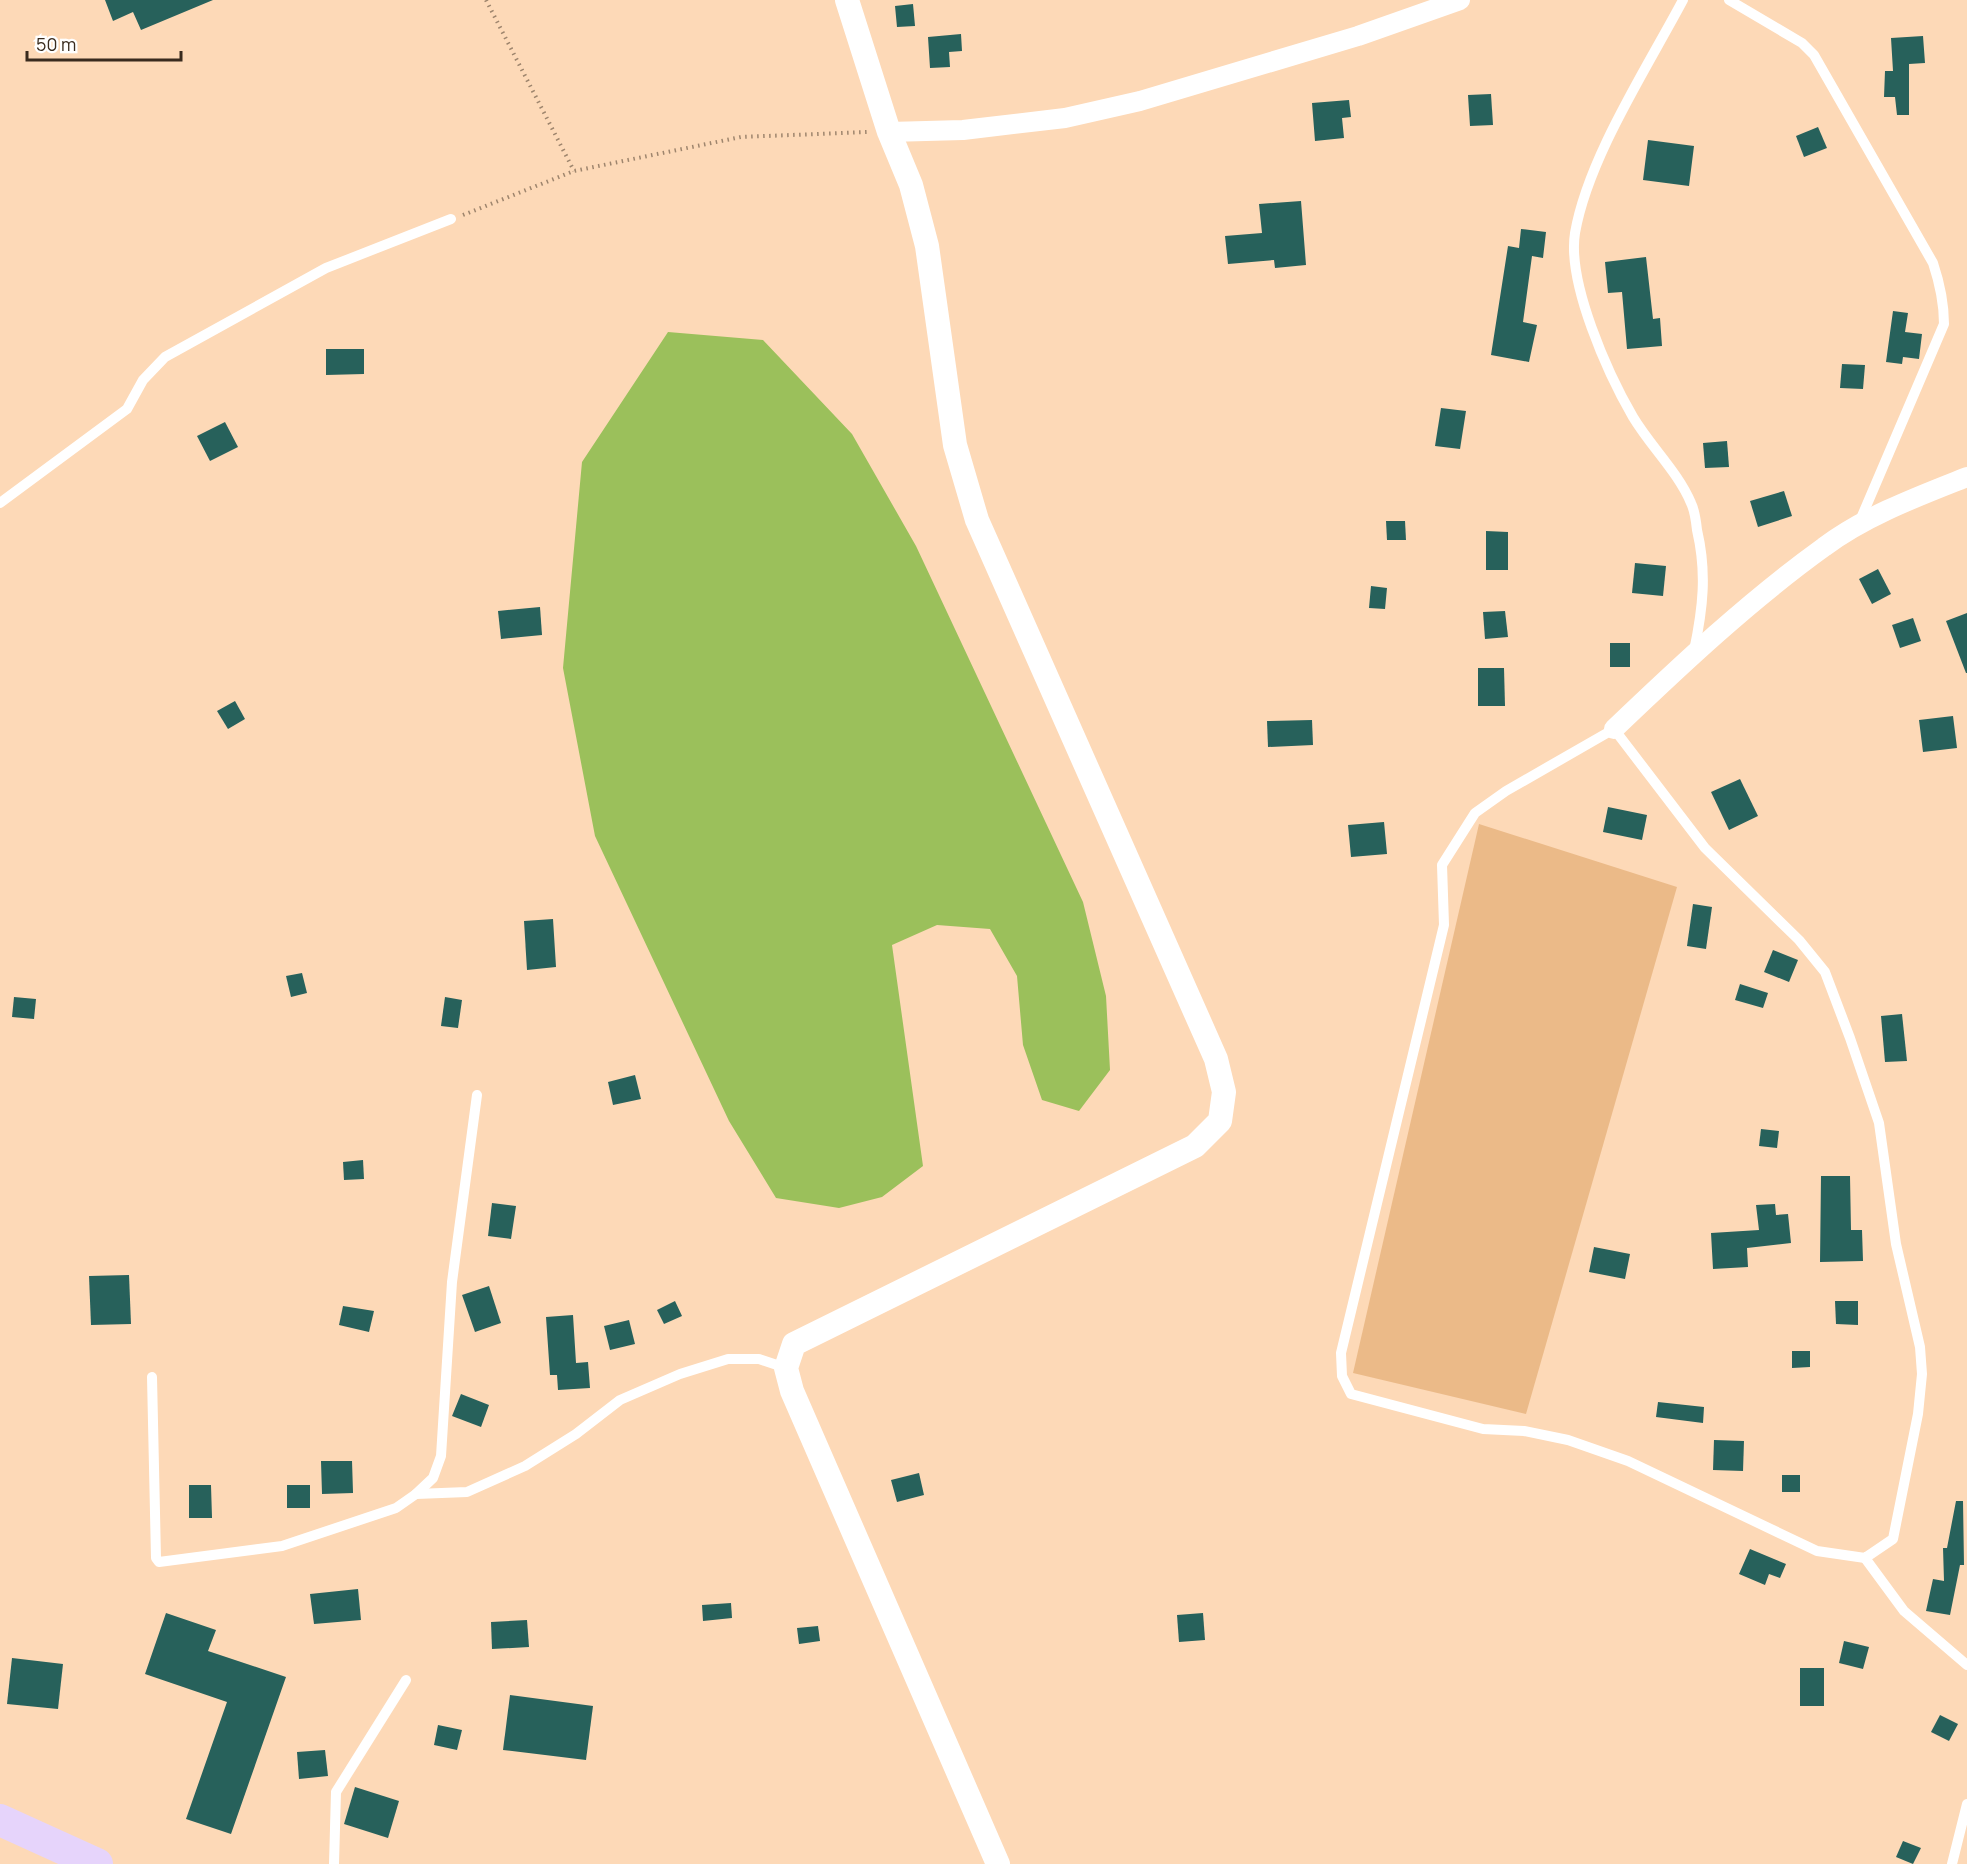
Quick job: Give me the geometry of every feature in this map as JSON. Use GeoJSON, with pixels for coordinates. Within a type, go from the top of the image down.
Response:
{"type":"FeatureCollection","features":[{"type":"Feature","properties":{"kind":"main road"},"geometry":{"type":"LineString","coordinates":[[0,1820],[97,1864]]}},
{"type":"Feature","properties":{"kind":"street"},"geometry":{"type":"LineString","coordinates":[[847,0],[889,132],[911,185],[927,246],[955,445],[977,520],[1216,1059],[1224,1092],[1220,1121],[1195,1146],[794,1344],[786,1368],[792,1390],[999,1864]]}},
{"type":"Feature","properties":{"kind":"street"},"geometry":{"type":"LineString","coordinates":[[889,132],[975,129],[1065,118],[1130,103],[1358,36],[1460,0]]}},
{"type":"Feature","properties":{"kind":"street"},"geometry":{"type":"LineString","coordinates":[[1614,729],[1693,654],[1825,546],[1857,527],[1967,477]]}},
{"type":"Feature","properties":{"kind":"lane"},"geometry":{"type":"LineString","coordinates":[[1683,0],[1597,161],[1575,234],[1580,292],[1608,366],[1634,418],[1692,505],[1703,554],[1705,582],[1703,605],[1693,654]]}},
{"type":"Feature","properties":{"kind":"lane"},"geometry":{"type":"LineString","coordinates":[[1729,0],[1802,43],[1814,56],[1927,253],[1944,300],[1944,324],[1857,527]]}},
{"type":"Feature","properties":{"kind":"lane"},"geometry":{"type":"LineString","coordinates":[[0,503],[127,409],[142,380],[165,357],[326,268],[451,219]]}},
{"type":"Feature","properties":{"kind":"lane"},"geometry":{"type":"LineString","coordinates":[[1614,729],[1705,848],[1799,940],[1825,972],[1879,1123],[1896,1244],[1920,1347],[1922,1374],[1918,1414],[1893,1539],[1865,1558],[1817,1551],[1628,1461],[1568,1440],[1524,1431],[1483,1429],[1351,1395],[1342,1376],[1341,1353],[1444,925],[1442,865],[1475,813],[1506,791],[1614,729]]}},
{"type":"Feature","properties":{"kind":"lane"},"geometry":{"type":"LineString","coordinates":[[152,1377],[156,1558],[159,1562],[282,1546],[396,1508],[416,1494],[433,1478],[441,1456],[452,1282],[477,1095]]}},
{"type":"Feature","properties":{"kind":"lane"},"geometry":{"type":"LineString","coordinates":[[416,1494],[467,1492],[525,1466],[576,1434],[620,1400],[680,1374],[728,1359],[759,1359],[786,1368]]}},
{"type":"Feature","properties":{"kind":"lane"},"geometry":{"type":"LineString","coordinates":[[1865,1558],[1904,1611],[1967,1665]]}},
{"type":"Feature","properties":{"kind":"lane"},"geometry":{"type":"LineString","coordinates":[[334,1864],[336,1792],[406,1680]]}},
{"type":"Feature","properties":{"kind":"lane"},"geometry":{"type":"LineString","coordinates":[[1952,1864],[1967,1803]]}},
{"type":"Feature","properties":{"kind":"path"},"geometry":{"type":"LineString","coordinates":[[486,0],[574,171]]}},
{"type":"Feature","properties":{"kind":"path"},"geometry":{"type":"LineString","coordinates":[[451,219],[574,171],[741,137],[889,132]]}},
{"type":"Feature","properties":{"kind":"shaded area"},"geometry":{"type":"Polygon","coordinates":[[[668,332],[763,340],[852,434],[916,546],[1083,902],[1106,996],[1110,1070],[1079,1111],[1042,1100],[1023,1045],[1017,976],[990,929],[937,925],[892,945],[923,1166],[882,1197],[839,1208],[776,1198],[729,1121],[595,836],[563,668],[582,462],[668,332]]]}},
{"type":"Feature","properties":{"kind":"shaded area"},"geometry":{"type":"Polygon","coordinates":[[[1479,824],[1677,887],[1526,1414],[1353,1373],[1479,824]]]}},
{"type":"Feature","properties":{"kind":"building"},"geometry":{"type":"Polygon","coordinates":[[[105,0],[213,0],[141,30],[133,12],[113,21],[105,0]]]}},
{"type":"Feature","properties":{"kind":"building"},"geometry":{"type":"Polygon","coordinates":[[[913,4],[915,26],[897,27],[895,6],[913,4]]]}},
{"type":"Feature","properties":{"kind":"building"},"geometry":{"type":"Polygon","coordinates":[[[961,34],[962,51],[949,52],[950,67],[930,68],[928,37],[961,34]]]}},
{"type":"Feature","properties":{"kind":"building"},"geometry":{"type":"Polygon","coordinates":[[[1923,36],[1925,63],[1909,64],[1909,115],[1897,115],[1895,97],[1884,97],[1885,71],[1893,71],[1891,38],[1923,36]]]}},
{"type":"Feature","properties":{"kind":"building"},"geometry":{"type":"Polygon","coordinates":[[[1491,94],[1493,125],[1470,126],[1468,95],[1491,94]]]}},
{"type":"Feature","properties":{"kind":"building"},"geometry":{"type":"Polygon","coordinates":[[[1349,100],[1351,117],[1342,118],[1344,138],[1315,141],[1312,103],[1349,100]]]}},
{"type":"Feature","properties":{"kind":"building"},"geometry":{"type":"Polygon","coordinates":[[[1818,127],[1827,148],[1804,157],[1796,136],[1818,127]]]}},
{"type":"Feature","properties":{"kind":"building"},"geometry":{"type":"Polygon","coordinates":[[[1648,140],[1694,146],[1689,186],[1643,180],[1648,140]]]}},
{"type":"Feature","properties":{"kind":"building"},"geometry":{"type":"Polygon","coordinates":[[[1301,201],[1306,265],[1275,268],[1274,260],[1228,264],[1225,236],[1262,233],[1259,204],[1301,201]]]}},
{"type":"Feature","properties":{"kind":"building"},"geometry":{"type":"Polygon","coordinates":[[[1521,229],[1546,232],[1543,258],[1532,256],[1523,322],[1537,325],[1529,362],[1491,355],[1508,246],[1519,248],[1521,229]]]}},
{"type":"Feature","properties":{"kind":"building"},"geometry":{"type":"Polygon","coordinates":[[[1646,257],[1653,319],[1660,318],[1662,346],[1627,349],[1622,292],[1608,293],[1605,262],[1646,257]]]}},
{"type":"Feature","properties":{"kind":"building"},"geometry":{"type":"Polygon","coordinates":[[[1893,311],[1908,313],[1905,332],[1922,334],[1919,359],[1903,357],[1902,364],[1886,362],[1893,311]]]}},
{"type":"Feature","properties":{"kind":"building"},"geometry":{"type":"Polygon","coordinates":[[[326,349],[364,349],[364,374],[326,375],[326,349]]]}},
{"type":"Feature","properties":{"kind":"building"},"geometry":{"type":"Polygon","coordinates":[[[1842,364],[1865,365],[1863,389],[1840,388],[1842,364]]]}},
{"type":"Feature","properties":{"kind":"building"},"geometry":{"type":"Polygon","coordinates":[[[1441,408],[1466,411],[1460,449],[1435,446],[1441,408]]]}},
{"type":"Feature","properties":{"kind":"building"},"geometry":{"type":"Polygon","coordinates":[[[225,422],[238,447],[210,461],[197,436],[225,422]]]}},
{"type":"Feature","properties":{"kind":"building"},"geometry":{"type":"Polygon","coordinates":[[[1727,441],[1729,467],[1705,468],[1703,443],[1727,441]]]}},
{"type":"Feature","properties":{"kind":"building"},"geometry":{"type":"Polygon","coordinates":[[[1784,491],[1792,516],[1758,527],[1750,501],[1784,491]]]}},
{"type":"Feature","properties":{"kind":"building"},"geometry":{"type":"Polygon","coordinates":[[[1386,521],[1405,521],[1406,540],[1387,540],[1386,521]]]}},
{"type":"Feature","properties":{"kind":"building"},"geometry":{"type":"Polygon","coordinates":[[[1486,531],[1508,532],[1508,570],[1486,570],[1486,531]]]}},
{"type":"Feature","properties":{"kind":"building"},"geometry":{"type":"Polygon","coordinates":[[[1635,563],[1666,566],[1663,596],[1632,593],[1635,563]]]}},
{"type":"Feature","properties":{"kind":"building"},"geometry":{"type":"Polygon","coordinates":[[[1878,569],[1891,594],[1872,604],[1859,579],[1878,569]]]}},
{"type":"Feature","properties":{"kind":"building"},"geometry":{"type":"Polygon","coordinates":[[[1371,586],[1387,588],[1385,609],[1369,608],[1371,586]]]}},
{"type":"Feature","properties":{"kind":"building"},"geometry":{"type":"Polygon","coordinates":[[[540,607],[542,635],[501,639],[498,611],[540,607]]]}},
{"type":"Feature","properties":{"kind":"building"},"geometry":{"type":"Polygon","coordinates":[[[1505,611],[1508,637],[1485,639],[1483,612],[1505,611]]]}},
{"type":"Feature","properties":{"kind":"building"},"geometry":{"type":"Polygon","coordinates":[[[1967,613],[1967,673],[1966,673],[1946,621],[1967,613]]]}},
{"type":"Feature","properties":{"kind":"building"},"geometry":{"type":"Polygon","coordinates":[[[1913,618],[1921,641],[1900,648],[1892,625],[1913,618]]]}},
{"type":"Feature","properties":{"kind":"building"},"geometry":{"type":"Polygon","coordinates":[[[1610,643],[1630,643],[1630,667],[1610,667],[1610,643]]]}},
{"type":"Feature","properties":{"kind":"building"},"geometry":{"type":"Polygon","coordinates":[[[1478,668],[1504,668],[1505,706],[1478,706],[1478,668]]]}},
{"type":"Feature","properties":{"kind":"building"},"geometry":{"type":"Polygon","coordinates":[[[235,701],[245,719],[228,729],[217,711],[235,701]]]}},
{"type":"Feature","properties":{"kind":"building"},"geometry":{"type":"Polygon","coordinates":[[[1953,716],[1957,748],[1923,752],[1919,720],[1953,716]]]}},
{"type":"Feature","properties":{"kind":"building"},"geometry":{"type":"Polygon","coordinates":[[[1312,720],[1313,745],[1268,747],[1267,721],[1312,720]]]}},
{"type":"Feature","properties":{"kind":"building"},"geometry":{"type":"Polygon","coordinates":[[[1740,779],[1758,816],[1729,830],[1711,792],[1740,779]]]}},
{"type":"Feature","properties":{"kind":"building"},"geometry":{"type":"Polygon","coordinates":[[[1608,807],[1647,815],[1642,840],[1603,832],[1608,807]]]}},
{"type":"Feature","properties":{"kind":"building"},"geometry":{"type":"Polygon","coordinates":[[[1384,822],[1387,854],[1351,857],[1348,825],[1384,822]]]}},
{"type":"Feature","properties":{"kind":"building"},"geometry":{"type":"Polygon","coordinates":[[[1693,904],[1712,907],[1706,949],[1687,946],[1693,904]]]}},
{"type":"Feature","properties":{"kind":"building"},"geometry":{"type":"Polygon","coordinates":[[[553,919],[556,967],[527,970],[524,921],[553,919]]]}},
{"type":"Feature","properties":{"kind":"building"},"geometry":{"type":"Polygon","coordinates":[[[1773,950],[1798,960],[1789,982],[1764,972],[1773,950]]]}},
{"type":"Feature","properties":{"kind":"building"},"geometry":{"type":"Polygon","coordinates":[[[302,973],[307,993],[291,997],[286,976],[302,973]]]}},
{"type":"Feature","properties":{"kind":"building"},"geometry":{"type":"Polygon","coordinates":[[[1740,984],[1768,993],[1763,1008],[1735,1000],[1740,984]]]}},
{"type":"Feature","properties":{"kind":"building"},"geometry":{"type":"Polygon","coordinates":[[[14,997],[36,999],[34,1019],[12,1017],[14,997]]]}},
{"type":"Feature","properties":{"kind":"building"},"geometry":{"type":"Polygon","coordinates":[[[445,997],[462,1000],[458,1028],[441,1026],[445,997]]]}},
{"type":"Feature","properties":{"kind":"building"},"geometry":{"type":"Polygon","coordinates":[[[1902,1014],[1907,1061],[1885,1062],[1881,1016],[1902,1014]]]}},
{"type":"Feature","properties":{"kind":"building"},"geometry":{"type":"Polygon","coordinates":[[[635,1075],[641,1099],[613,1105],[608,1082],[635,1075]]]}},
{"type":"Feature","properties":{"kind":"building"},"geometry":{"type":"Polygon","coordinates":[[[1761,1129],[1779,1131],[1777,1148],[1759,1146],[1761,1129]]]}},
{"type":"Feature","properties":{"kind":"building"},"geometry":{"type":"Polygon","coordinates":[[[363,1160],[364,1179],[344,1180],[343,1162],[363,1160]]]}},
{"type":"Feature","properties":{"kind":"building"},"geometry":{"type":"Polygon","coordinates":[[[1821,1176],[1850,1176],[1851,1230],[1862,1230],[1863,1261],[1820,1262],[1821,1176]]]}},
{"type":"Feature","properties":{"kind":"building"},"geometry":{"type":"Polygon","coordinates":[[[492,1203],[516,1206],[511,1239],[488,1236],[492,1203]]]}},
{"type":"Feature","properties":{"kind":"building"},"geometry":{"type":"Polygon","coordinates":[[[1775,1204],[1776,1215],[1788,1214],[1791,1243],[1747,1248],[1748,1267],[1713,1269],[1711,1233],[1759,1230],[1756,1205],[1775,1204]]]}},
{"type":"Feature","properties":{"kind":"building"},"geometry":{"type":"Polygon","coordinates":[[[1594,1247],[1630,1254],[1625,1279],[1589,1272],[1594,1247]]]}},
{"type":"Feature","properties":{"kind":"building"},"geometry":{"type":"Polygon","coordinates":[[[129,1275],[131,1324],[91,1325],[89,1276],[129,1275]]]}},
{"type":"Feature","properties":{"kind":"building"},"geometry":{"type":"Polygon","coordinates":[[[489,1286],[501,1323],[475,1332],[462,1295],[489,1286]]]}},
{"type":"Feature","properties":{"kind":"building"},"geometry":{"type":"Polygon","coordinates":[[[675,1301],[682,1316],[664,1324],[657,1310],[675,1301]]]}},
{"type":"Feature","properties":{"kind":"building"},"geometry":{"type":"Polygon","coordinates":[[[1835,1301],[1858,1301],[1858,1325],[1836,1324],[1835,1301]]]}},
{"type":"Feature","properties":{"kind":"building"},"geometry":{"type":"Polygon","coordinates":[[[343,1306],[374,1311],[369,1332],[339,1325],[343,1306]]]}},
{"type":"Feature","properties":{"kind":"building"},"geometry":{"type":"Polygon","coordinates":[[[573,1315],[576,1363],[588,1362],[590,1388],[558,1390],[557,1375],[550,1375],[546,1317],[573,1315]]]}},
{"type":"Feature","properties":{"kind":"building"},"geometry":{"type":"Polygon","coordinates":[[[629,1320],[635,1344],[610,1350],[604,1326],[629,1320]]]}},
{"type":"Feature","properties":{"kind":"building"},"geometry":{"type":"Polygon","coordinates":[[[1792,1351],[1810,1351],[1810,1367],[1792,1368],[1792,1351]]]}},
{"type":"Feature","properties":{"kind":"building"},"geometry":{"type":"Polygon","coordinates":[[[461,1394],[489,1405],[481,1427],[452,1416],[461,1394]]]}},
{"type":"Feature","properties":{"kind":"building"},"geometry":{"type":"Polygon","coordinates":[[[1658,1402],[1704,1407],[1703,1423],[1656,1417],[1658,1402]]]}},
{"type":"Feature","properties":{"kind":"building"},"geometry":{"type":"Polygon","coordinates":[[[1714,1440],[1744,1441],[1743,1471],[1713,1470],[1714,1440]]]}},
{"type":"Feature","properties":{"kind":"building"},"geometry":{"type":"Polygon","coordinates":[[[321,1461],[352,1461],[353,1493],[322,1494],[321,1461]]]}},
{"type":"Feature","properties":{"kind":"building"},"geometry":{"type":"Polygon","coordinates":[[[919,1473],[924,1495],[897,1502],[891,1480],[919,1473]]]}},
{"type":"Feature","properties":{"kind":"building"},"geometry":{"type":"Polygon","coordinates":[[[1782,1475],[1800,1475],[1800,1492],[1782,1492],[1782,1475]]]}},
{"type":"Feature","properties":{"kind":"building"},"geometry":{"type":"Polygon","coordinates":[[[189,1485],[211,1485],[212,1518],[189,1518],[189,1485]]]}},
{"type":"Feature","properties":{"kind":"building"},"geometry":{"type":"Polygon","coordinates":[[[287,1485],[310,1485],[310,1508],[287,1508],[287,1485]]]}},
{"type":"Feature","properties":{"kind":"building"},"geometry":{"type":"Polygon","coordinates":[[[1956,1501],[1963,1501],[1964,1565],[1960,1565],[1950,1615],[1926,1611],[1933,1579],[1944,1581],[1943,1548],[1947,1548],[1956,1501]]]}},
{"type":"Feature","properties":{"kind":"building"},"geometry":{"type":"Polygon","coordinates":[[[1750,1549],[1786,1564],[1780,1578],[1769,1574],[1765,1585],[1739,1574],[1750,1549]]]}},
{"type":"Feature","properties":{"kind":"building"},"geometry":{"type":"Polygon","coordinates":[[[358,1589],[361,1620],[314,1624],[310,1594],[358,1589]]]}},
{"type":"Feature","properties":{"kind":"building"},"geometry":{"type":"Polygon","coordinates":[[[731,1603],[732,1618],[703,1621],[702,1605],[731,1603]]]}},
{"type":"Feature","properties":{"kind":"building"},"geometry":{"type":"Polygon","coordinates":[[[166,1613],[216,1630],[208,1651],[286,1677],[231,1834],[186,1819],[227,1702],[145,1674],[166,1613]]]}},
{"type":"Feature","properties":{"kind":"building"},"geometry":{"type":"Polygon","coordinates":[[[1203,1613],[1205,1640],[1179,1642],[1177,1615],[1203,1613]]]}},
{"type":"Feature","properties":{"kind":"building"},"geometry":{"type":"Polygon","coordinates":[[[527,1620],[529,1647],[492,1649],[491,1622],[527,1620]]]}},
{"type":"Feature","properties":{"kind":"building"},"geometry":{"type":"Polygon","coordinates":[[[818,1626],[820,1641],[799,1644],[797,1628],[818,1626]]]}},
{"type":"Feature","properties":{"kind":"building"},"geometry":{"type":"Polygon","coordinates":[[[1844,1641],[1869,1647],[1863,1669],[1839,1663],[1844,1641]]]}},
{"type":"Feature","properties":{"kind":"building"},"geometry":{"type":"Polygon","coordinates":[[[12,1658],[63,1664],[58,1709],[7,1704],[12,1658]]]}},
{"type":"Feature","properties":{"kind":"building"},"geometry":{"type":"Polygon","coordinates":[[[1800,1668],[1824,1668],[1824,1706],[1800,1706],[1800,1668]]]}},
{"type":"Feature","properties":{"kind":"building"},"geometry":{"type":"Polygon","coordinates":[[[510,1695],[593,1706],[586,1760],[503,1750],[510,1695]]]}},
{"type":"Feature","properties":{"kind":"building"},"geometry":{"type":"Polygon","coordinates":[[[1940,1715],[1958,1724],[1949,1741],[1931,1732],[1940,1715]]]}},
{"type":"Feature","properties":{"kind":"building"},"geometry":{"type":"Polygon","coordinates":[[[438,1725],[462,1730],[457,1750],[434,1745],[438,1725]]]}},
{"type":"Feature","properties":{"kind":"building"},"geometry":{"type":"Polygon","coordinates":[[[325,1750],[328,1776],[299,1779],[297,1752],[325,1750]]]}},
{"type":"Feature","properties":{"kind":"building"},"geometry":{"type":"Polygon","coordinates":[[[355,1787],[399,1801],[388,1838],[344,1824],[355,1787]]]}},
{"type":"Feature","properties":{"kind":"building"},"geometry":{"type":"Polygon","coordinates":[[[1903,1841],[1921,1848],[1913,1864],[1896,1857],[1903,1841]]]}}]}
